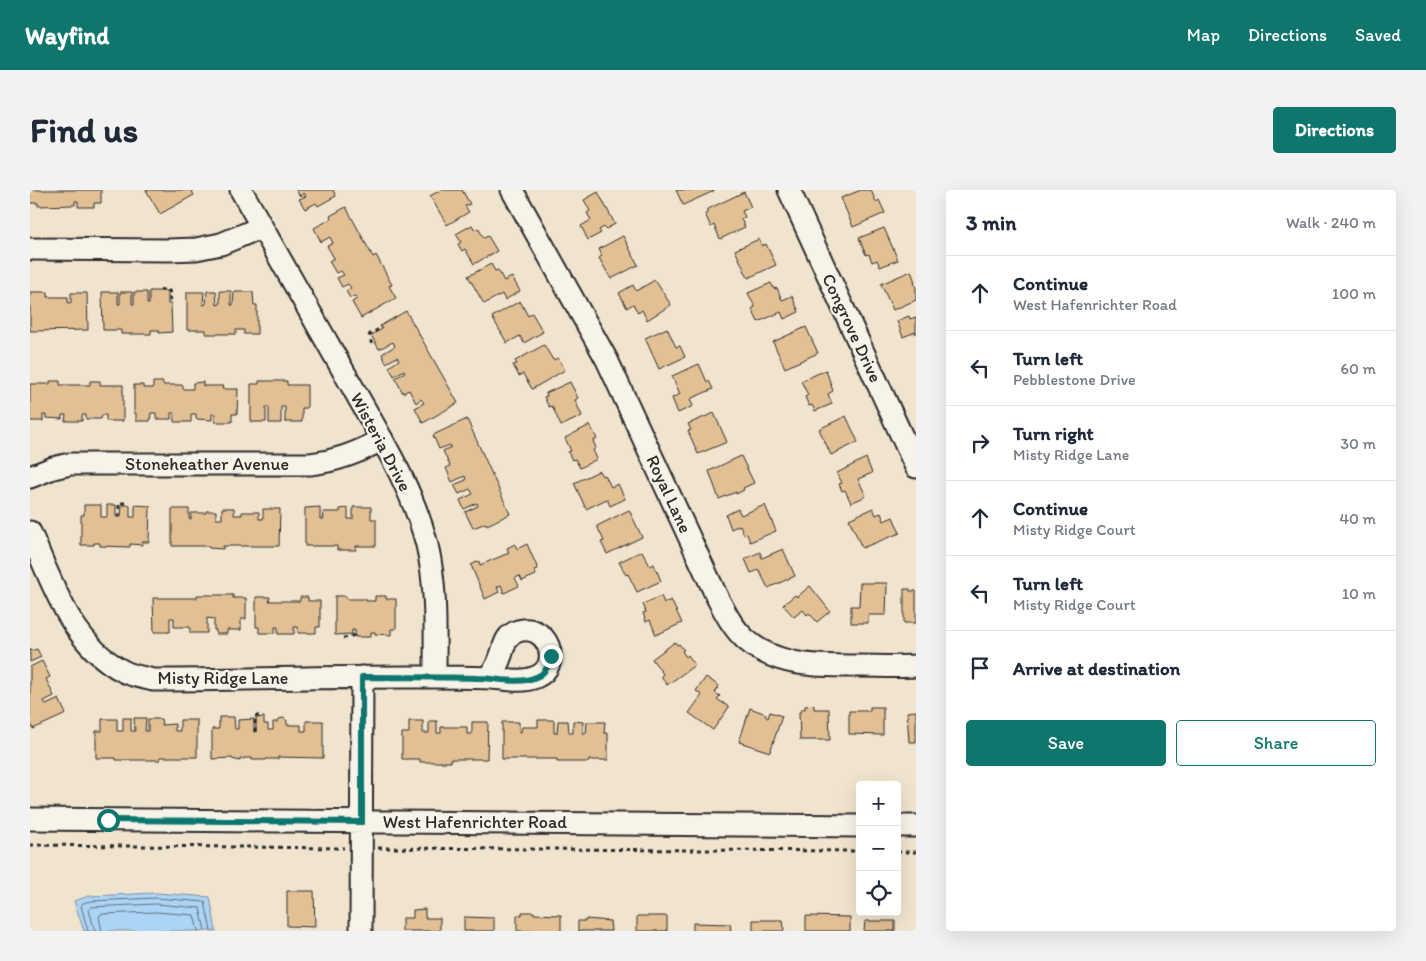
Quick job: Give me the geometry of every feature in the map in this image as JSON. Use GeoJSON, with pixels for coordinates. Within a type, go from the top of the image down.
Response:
{"type":"FeatureCollection","features":[{"type":"Feature","properties":{"kind":"street","name":"Wisteria Drive"},"geometry":{"type":"LineString","coordinates":[[241,190],[382,439],[419,516],[427,546],[435,604],[435,676]]}},
{"type":"Feature","properties":{"kind":"street","name":"Congrove Drive"},"geometry":{"type":"LineString","coordinates":[[789,190],[916,467]]}},
{"type":"Feature","properties":{"kind":"street","name":"Royal Lane"},"geometry":{"type":"LineString","coordinates":[[515,191],[607,360],[730,622],[745,639],[769,655],[794,663],[819,666],[916,666]]}},
{"type":"Feature","properties":{"kind":"street"},"geometry":{"type":"LineString","coordinates":[[30,249],[170,250],[196,248],[221,244],[262,227]]}},
{"type":"Feature","properties":{"kind":"street","name":"Stoneheather Avenue"},"geometry":{"type":"LineString","coordinates":[[30,477],[70,464],[310,464],[329,462],[365,449],[382,439]]}},
{"type":"Feature","properties":{"kind":"street","name":"Misty Ridge Lane"},"geometry":{"type":"LineString","coordinates":[[30,532],[64,608],[80,634],[100,657],[124,672],[153,680],[435,676],[490,678]]}},
{"type":"Feature","properties":{"kind":"street"},"geometry":{"type":"LineString","coordinates":[[361,931],[362,677]]}},
{"type":"Feature","properties":{"kind":"street","name":"West Hafenrichter Road"},"geometry":{"type":"LineString","coordinates":[[30,819],[856,826]]}},
{"type":"Feature","properties":{"kind":"street"},"geometry":{"type":"LineString","coordinates":[[901,826],[916,826]]}},
{"type":"Feature","properties":{"kind":"path"},"geometry":{"type":"LineString","coordinates":[[160,290],[168,290],[170,292],[170,304]]}},
{"type":"Feature","properties":{"kind":"path"},"geometry":{"type":"LineString","coordinates":[[372,344],[369,337],[370,334],[381,328]]}},
{"type":"Feature","properties":{"kind":"path"},"geometry":{"type":"LineString","coordinates":[[119,517],[119,503],[125,503]]}},
{"type":"Feature","properties":{"kind":"path"},"geometry":{"type":"LineString","coordinates":[[343,638],[350,638],[354,635],[354,630]]}},
{"type":"Feature","properties":{"kind":"path"},"geometry":{"type":"LineString","coordinates":[[255,732],[255,716],[261,716]]}},
{"type":"Feature","properties":{"kind":"path"},"geometry":{"type":"LineString","coordinates":[[30,845],[342,848]]}},
{"type":"Feature","properties":{"kind":"path"},"geometry":{"type":"LineString","coordinates":[[382,848],[856,851]]}},
{"type":"Feature","properties":{"kind":"path"},"geometry":{"type":"LineString","coordinates":[[901,852],[916,852]]}},
{"type":"Feature","properties":{"kind":"water"},"geometry":{"type":"Polygon","coordinates":[[[156,893],[210,897],[216,931],[84,931],[74,901],[89,896],[156,893]]]}},
{"type":"Feature","properties":{"kind":"building"},"geometry":{"type":"Polygon","coordinates":[[[30,190],[101,190],[101,203],[94,203],[94,207],[78,207],[78,201],[75,201],[75,205],[38,206],[38,203],[30,203],[30,190]]]}},
{"type":"Feature","properties":{"kind":"building"},"geometry":{"type":"Polygon","coordinates":[[[146,190],[191,190],[194,195],[160,214],[146,190]]]}},
{"type":"Feature","properties":{"kind":"building"},"geometry":{"type":"Polygon","coordinates":[[[296,190],[333,190],[336,196],[318,206],[316,203],[305,209],[299,199],[306,196],[304,193],[300,196],[296,190]]]}},
{"type":"Feature","properties":{"kind":"building"},"geometry":{"type":"Polygon","coordinates":[[[441,190],[462,190],[470,204],[465,206],[469,212],[447,225],[430,196],[441,190]]]}},
{"type":"Feature","properties":{"kind":"building"},"geometry":{"type":"Polygon","coordinates":[[[676,190],[713,190],[714,191],[683,205],[676,190]]]}},
{"type":"Feature","properties":{"kind":"building"},"geometry":{"type":"Polygon","coordinates":[[[861,190],[871,190],[876,202],[879,200],[885,213],[853,227],[841,198],[861,190]]]}},
{"type":"Feature","properties":{"kind":"building"},"geometry":{"type":"Polygon","coordinates":[[[598,192],[615,224],[606,229],[604,227],[599,230],[601,233],[588,240],[581,226],[591,220],[587,213],[590,211],[584,200],[598,192]]]}},
{"type":"Feature","properties":{"kind":"building"},"geometry":{"type":"Polygon","coordinates":[[[744,192],[751,207],[742,211],[745,217],[741,219],[745,227],[720,239],[714,225],[711,227],[705,214],[708,213],[706,210],[744,192]]]}},
{"type":"Feature","properties":{"kind":"building"},"geometry":{"type":"Polygon","coordinates":[[[346,207],[373,257],[376,255],[392,285],[389,286],[396,298],[361,318],[352,302],[357,299],[355,296],[350,298],[346,291],[351,288],[348,284],[342,287],[337,278],[344,275],[341,271],[336,273],[329,261],[334,258],[327,246],[333,243],[330,237],[321,242],[314,228],[331,219],[330,216],[346,207]]]}},
{"type":"Feature","properties":{"kind":"building"},"geometry":{"type":"Polygon","coordinates":[[[472,225],[475,230],[478,228],[484,238],[488,236],[497,251],[474,264],[465,249],[462,251],[458,244],[461,242],[456,234],[472,225]]]}},
{"type":"Feature","properties":{"kind":"building"},"geometry":{"type":"Polygon","coordinates":[[[884,228],[898,260],[880,267],[877,260],[872,262],[869,254],[866,255],[859,238],[884,228]]]}},
{"type":"Feature","properties":{"kind":"building"},"geometry":{"type":"Polygon","coordinates":[[[623,236],[638,265],[611,279],[599,258],[602,256],[599,249],[623,236]]]}},
{"type":"Feature","properties":{"kind":"building"},"geometry":{"type":"Polygon","coordinates":[[[759,239],[762,246],[766,244],[776,265],[748,278],[735,250],[759,239]]]}},
{"type":"Feature","properties":{"kind":"building"},"geometry":{"type":"Polygon","coordinates":[[[491,264],[495,271],[498,270],[504,281],[512,277],[520,291],[505,300],[502,294],[484,304],[468,276],[491,264]]]}},
{"type":"Feature","properties":{"kind":"building"},"geometry":{"type":"Polygon","coordinates":[[[911,271],[915,282],[916,300],[893,310],[881,284],[911,271]]]}},
{"type":"Feature","properties":{"kind":"building"},"geometry":{"type":"Polygon","coordinates":[[[655,280],[671,305],[647,320],[642,310],[638,313],[633,304],[627,308],[619,293],[633,285],[636,291],[655,280]]]}},
{"type":"Feature","properties":{"kind":"building"},"geometry":{"type":"Polygon","coordinates":[[[771,283],[774,289],[777,288],[782,300],[792,296],[799,312],[784,319],[781,312],[758,322],[752,309],[755,307],[748,293],[771,283]]]}},
{"type":"Feature","properties":{"kind":"building"},"geometry":{"type":"Polygon","coordinates":[[[149,291],[168,291],[168,304],[171,304],[172,332],[159,333],[159,330],[151,330],[151,334],[121,334],[121,330],[103,330],[102,292],[118,292],[118,304],[120,304],[120,292],[132,292],[132,304],[134,304],[134,292],[147,292],[147,304],[149,304],[149,291]]]}},
{"type":"Feature","properties":{"kind":"building"},"geometry":{"type":"Polygon","coordinates":[[[207,291],[216,291],[217,305],[220,304],[220,291],[231,291],[231,305],[233,305],[234,292],[253,292],[254,305],[257,305],[257,334],[244,334],[244,330],[236,330],[236,334],[206,334],[206,330],[187,330],[187,292],[204,292],[203,305],[206,304],[207,291]]]}},
{"type":"Feature","properties":{"kind":"building"},"geometry":{"type":"Polygon","coordinates":[[[30,292],[48,292],[48,297],[68,297],[68,303],[71,303],[71,293],[87,293],[88,330],[30,331],[30,292]]]}},
{"type":"Feature","properties":{"kind":"building"},"geometry":{"type":"Polygon","coordinates":[[[520,301],[528,316],[532,313],[543,332],[524,343],[520,336],[507,343],[492,317],[520,301]]]}},
{"type":"Feature","properties":{"kind":"building"},"geometry":{"type":"Polygon","coordinates":[[[406,311],[458,403],[423,423],[415,408],[424,403],[421,399],[416,403],[409,390],[403,393],[395,378],[405,372],[404,370],[394,376],[389,367],[399,360],[397,357],[386,363],[382,354],[395,346],[393,342],[379,349],[371,335],[382,329],[380,326],[406,311]]]}},
{"type":"Feature","properties":{"kind":"building"},"geometry":{"type":"Polygon","coordinates":[[[909,316],[910,319],[916,317],[916,334],[915,332],[903,337],[897,321],[909,316]]]}},
{"type":"Feature","properties":{"kind":"building"},"geometry":{"type":"Polygon","coordinates":[[[806,327],[818,353],[785,368],[773,342],[806,327]]]}},
{"type":"Feature","properties":{"kind":"building"},"geometry":{"type":"Polygon","coordinates":[[[667,328],[676,347],[680,346],[685,357],[659,369],[645,338],[667,328]]]}},
{"type":"Feature","properties":{"kind":"building"},"geometry":{"type":"Polygon","coordinates":[[[544,345],[553,360],[558,358],[565,370],[532,389],[523,374],[519,376],[513,365],[517,364],[515,361],[544,345]]]}},
{"type":"Feature","properties":{"kind":"building"},"geometry":{"type":"Polygon","coordinates":[[[699,364],[707,382],[709,381],[713,389],[690,399],[693,406],[678,413],[672,398],[680,394],[672,376],[699,364]]]}},
{"type":"Feature","properties":{"kind":"building"},"geometry":{"type":"Polygon","coordinates":[[[826,370],[833,391],[828,394],[832,404],[815,411],[812,405],[809,406],[805,397],[808,395],[801,381],[826,370]]]}},
{"type":"Feature","properties":{"kind":"building"},"geometry":{"type":"Polygon","coordinates":[[[50,381],[60,381],[60,385],[90,385],[90,381],[100,381],[100,385],[123,385],[123,421],[106,421],[106,415],[102,415],[101,419],[86,419],[86,415],[82,415],[82,421],[65,421],[66,415],[62,415],[62,419],[46,418],[46,415],[43,415],[43,421],[30,421],[30,384],[50,384],[50,381]]]}},
{"type":"Feature","properties":{"kind":"building"},"geometry":{"type":"Polygon","coordinates":[[[259,381],[287,381],[287,385],[307,385],[307,408],[302,408],[302,422],[285,422],[285,407],[281,407],[281,423],[269,423],[269,407],[266,407],[266,422],[251,422],[251,384],[259,384],[259,381]]]}},
{"type":"Feature","properties":{"kind":"building"},"geometry":{"type":"Polygon","coordinates":[[[153,382],[163,382],[163,385],[183,385],[183,389],[193,389],[193,383],[203,382],[203,386],[223,386],[222,389],[238,389],[237,414],[232,414],[232,422],[215,422],[215,414],[212,414],[212,420],[196,419],[196,414],[191,414],[191,422],[174,422],[174,413],[171,413],[171,419],[156,419],[156,413],[151,413],[150,421],[136,421],[136,413],[134,413],[134,385],[143,385],[143,388],[153,388],[153,382]]]}},
{"type":"Feature","properties":{"kind":"building"},"geometry":{"type":"Polygon","coordinates":[[[570,382],[578,398],[575,400],[582,416],[561,426],[552,406],[549,407],[544,397],[547,396],[546,393],[570,382]]]}},
{"type":"Feature","properties":{"kind":"building"},"geometry":{"type":"Polygon","coordinates":[[[714,413],[727,442],[698,454],[688,431],[691,430],[688,424],[714,413]]]}},
{"type":"Feature","properties":{"kind":"building"},"geometry":{"type":"Polygon","coordinates":[[[846,416],[858,442],[831,455],[819,429],[846,416]]]}},
{"type":"Feature","properties":{"kind":"building"},"geometry":{"type":"Polygon","coordinates":[[[467,419],[510,514],[487,525],[486,523],[473,528],[465,512],[478,506],[477,503],[464,509],[460,500],[473,494],[470,489],[459,494],[454,485],[466,480],[465,476],[452,482],[446,468],[450,466],[443,451],[451,447],[450,445],[439,449],[433,435],[467,419]]]}},
{"type":"Feature","properties":{"kind":"building"},"geometry":{"type":"Polygon","coordinates":[[[590,425],[597,439],[593,441],[596,448],[593,450],[597,459],[580,468],[575,459],[572,460],[568,452],[571,451],[565,438],[590,425]]]}},
{"type":"Feature","properties":{"kind":"building"},"geometry":{"type":"Polygon","coordinates":[[[741,456],[754,483],[736,494],[736,492],[719,499],[709,471],[741,456]]]}},
{"type":"Feature","properties":{"kind":"building"},"geometry":{"type":"Polygon","coordinates":[[[866,458],[872,473],[858,479],[866,496],[851,503],[845,490],[842,491],[839,484],[842,483],[837,473],[866,458]]]}},
{"type":"Feature","properties":{"kind":"building"},"geometry":{"type":"Polygon","coordinates":[[[599,471],[602,476],[605,475],[611,487],[618,484],[625,499],[610,506],[607,499],[586,509],[574,483],[599,471]]]}},
{"type":"Feature","properties":{"kind":"building"},"geometry":{"type":"Polygon","coordinates":[[[84,505],[101,505],[101,517],[107,517],[107,505],[116,505],[116,517],[121,517],[122,505],[130,505],[130,517],[135,517],[135,505],[150,506],[149,542],[142,542],[142,545],[130,544],[130,547],[100,546],[100,543],[81,545],[81,515],[84,515],[84,505]]]}},
{"type":"Feature","properties":{"kind":"building"},"geometry":{"type":"Polygon","coordinates":[[[765,505],[776,531],[750,542],[747,534],[744,535],[740,525],[731,529],[726,515],[738,509],[741,515],[765,505]]]}},
{"type":"Feature","properties":{"kind":"building"},"geometry":{"type":"Polygon","coordinates":[[[320,507],[320,519],[324,519],[323,512],[340,512],[340,509],[348,508],[348,519],[353,519],[353,507],[371,507],[371,519],[376,519],[376,546],[356,546],[356,550],[337,550],[337,546],[305,546],[305,508],[320,507]]]}},
{"type":"Feature","properties":{"kind":"building"},"geometry":{"type":"Polygon","coordinates":[[[222,508],[234,508],[234,515],[242,515],[242,512],[259,512],[259,519],[263,519],[263,509],[280,509],[279,546],[223,546],[223,549],[209,548],[208,546],[172,546],[172,509],[189,509],[189,519],[191,519],[191,513],[216,511],[216,519],[222,519],[222,508]]]}},
{"type":"Feature","properties":{"kind":"building"},"geometry":{"type":"Polygon","coordinates":[[[873,508],[876,515],[881,513],[884,521],[893,517],[900,533],[862,548],[849,519],[873,508]]]}},
{"type":"Feature","properties":{"kind":"building"},"geometry":{"type":"Polygon","coordinates":[[[629,510],[642,537],[607,554],[601,542],[604,541],[597,526],[629,510]]]}},
{"type":"Feature","properties":{"kind":"building"},"geometry":{"type":"Polygon","coordinates":[[[515,544],[517,549],[527,544],[538,569],[534,570],[536,575],[522,581],[520,576],[515,578],[519,586],[504,593],[501,585],[497,587],[499,592],[485,599],[471,565],[479,561],[480,565],[509,553],[507,548],[515,544]]]}},
{"type":"Feature","properties":{"kind":"building"},"geometry":{"type":"Polygon","coordinates":[[[783,549],[795,576],[768,588],[759,570],[751,573],[745,559],[760,552],[762,558],[783,549]]]}},
{"type":"Feature","properties":{"kind":"building"},"geometry":{"type":"Polygon","coordinates":[[[642,551],[650,566],[654,564],[661,581],[637,592],[628,574],[626,575],[619,562],[642,551]]]}},
{"type":"Feature","properties":{"kind":"building"},"geometry":{"type":"Polygon","coordinates":[[[860,583],[887,583],[886,615],[868,615],[868,623],[851,623],[851,606],[859,606],[860,583]]]}},
{"type":"Feature","properties":{"kind":"building"},"geometry":{"type":"Polygon","coordinates":[[[810,586],[830,611],[817,622],[809,613],[807,615],[803,610],[794,617],[783,605],[795,595],[797,597],[810,586]]]}},
{"type":"Feature","properties":{"kind":"building"},"geometry":{"type":"Polygon","coordinates":[[[904,589],[916,591],[916,623],[904,623],[904,589]]]}},
{"type":"Feature","properties":{"kind":"building"},"geometry":{"type":"Polygon","coordinates":[[[197,595],[233,595],[233,598],[246,598],[246,619],[241,619],[241,630],[227,630],[227,634],[216,634],[214,619],[207,618],[207,633],[190,633],[190,627],[174,627],[174,618],[170,618],[170,632],[154,632],[153,598],[197,598],[197,595]]]}},
{"type":"Feature","properties":{"kind":"building"},"geometry":{"type":"Polygon","coordinates":[[[335,596],[346,596],[346,599],[366,599],[366,601],[375,601],[375,596],[386,596],[386,599],[396,599],[396,629],[391,629],[391,635],[371,632],[371,637],[355,637],[355,630],[352,630],[352,634],[335,635],[335,596]]]}},
{"type":"Feature","properties":{"kind":"building"},"geometry":{"type":"Polygon","coordinates":[[[661,596],[664,603],[671,600],[682,623],[656,635],[650,620],[646,622],[643,613],[646,612],[643,604],[661,596]]]}},
{"type":"Feature","properties":{"kind":"building"},"geometry":{"type":"Polygon","coordinates":[[[256,597],[270,597],[269,601],[300,601],[300,597],[308,597],[308,601],[320,601],[320,627],[316,627],[316,633],[298,633],[298,627],[294,627],[294,634],[278,634],[278,627],[275,627],[275,633],[259,633],[259,627],[256,627],[256,597]]]}},
{"type":"Feature","properties":{"kind":"building"},"geometry":{"type":"Polygon","coordinates":[[[675,642],[677,645],[679,644],[684,650],[682,651],[686,657],[688,655],[695,665],[667,685],[661,676],[663,674],[652,659],[675,642]]]}},
{"type":"Feature","properties":{"kind":"building"},"geometry":{"type":"Polygon","coordinates":[[[30,649],[31,651],[37,649],[41,657],[30,662],[30,649]]]}},
{"type":"Feature","properties":{"kind":"building"},"geometry":{"type":"Polygon","coordinates":[[[42,661],[50,677],[46,679],[54,696],[44,701],[46,705],[59,699],[66,714],[33,729],[30,722],[30,667],[42,661]]]}},
{"type":"Feature","properties":{"kind":"building"},"geometry":{"type":"Polygon","coordinates":[[[706,677],[719,686],[715,693],[720,696],[717,699],[729,707],[713,730],[689,713],[702,695],[696,691],[706,677]]]}},
{"type":"Feature","properties":{"kind":"building"},"geometry":{"type":"Polygon","coordinates":[[[814,705],[814,709],[829,709],[830,740],[800,740],[799,712],[801,712],[801,709],[805,709],[805,706],[814,705]]]}},
{"type":"Feature","properties":{"kind":"building"},"geometry":{"type":"Polygon","coordinates":[[[870,707],[883,707],[883,735],[849,734],[849,711],[870,711],[870,707]]]}},
{"type":"Feature","properties":{"kind":"building"},"geometry":{"type":"Polygon","coordinates":[[[750,708],[766,714],[765,716],[768,718],[770,712],[782,716],[770,752],[739,742],[750,708]]]}},
{"type":"Feature","properties":{"kind":"building"},"geometry":{"type":"Polygon","coordinates":[[[916,711],[916,742],[909,742],[907,712],[916,711]]]}},
{"type":"Feature","properties":{"kind":"building"},"geometry":{"type":"Polygon","coordinates":[[[219,717],[234,717],[235,729],[238,729],[238,720],[254,719],[254,732],[256,732],[256,718],[264,717],[264,724],[268,724],[268,730],[273,730],[273,722],[284,718],[287,721],[287,725],[301,725],[301,731],[306,731],[306,721],[323,721],[323,758],[278,757],[278,759],[252,760],[252,758],[244,758],[240,759],[240,761],[232,758],[212,759],[212,729],[219,729],[219,717]]]}},
{"type":"Feature","properties":{"kind":"building"},"geometry":{"type":"Polygon","coordinates":[[[123,718],[131,718],[131,731],[135,731],[134,718],[146,718],[145,731],[148,731],[148,719],[161,719],[162,725],[175,724],[175,731],[180,731],[180,720],[197,720],[197,757],[160,757],[160,760],[96,758],[96,731],[102,731],[102,719],[117,719],[117,731],[123,731],[123,718]]]}},
{"type":"Feature","properties":{"kind":"building"},"geometry":{"type":"Polygon","coordinates":[[[538,720],[554,720],[554,733],[557,733],[558,721],[568,721],[569,733],[573,733],[573,721],[583,722],[583,733],[586,733],[587,722],[605,722],[604,733],[608,733],[608,760],[557,762],[557,759],[502,759],[502,722],[519,722],[519,732],[521,732],[522,727],[538,727],[538,720]]]}},
{"type":"Feature","properties":{"kind":"building"},"geometry":{"type":"Polygon","coordinates":[[[409,721],[423,721],[423,733],[429,733],[429,721],[437,721],[437,733],[441,733],[441,727],[467,727],[467,734],[472,734],[472,722],[488,722],[487,759],[451,759],[451,762],[420,762],[420,759],[402,759],[402,733],[409,733],[409,721]]]}},
{"type":"Feature","properties":{"kind":"building"},"geometry":{"type":"Polygon","coordinates":[[[287,891],[314,891],[315,927],[287,926],[287,891]]]}},
{"type":"Feature","properties":{"kind":"building"},"geometry":{"type":"Polygon","coordinates":[[[425,909],[425,918],[440,918],[440,931],[402,931],[402,918],[413,918],[413,910],[425,909]]]}},
{"type":"Feature","properties":{"kind":"building"},"geometry":{"type":"Polygon","coordinates":[[[522,912],[561,915],[561,931],[517,931],[517,915],[522,915],[522,912]]]}},
{"type":"Feature","properties":{"kind":"building"},"geometry":{"type":"Polygon","coordinates":[[[637,916],[667,916],[667,931],[637,931],[637,916]]]}},
{"type":"Feature","properties":{"kind":"building"},"geometry":{"type":"Polygon","coordinates":[[[806,916],[850,917],[850,931],[806,931],[806,916]]]}},
{"type":"Feature","properties":{"kind":"building"},"geometry":{"type":"Polygon","coordinates":[[[464,917],[494,918],[494,931],[464,931],[464,917]]]}},
{"type":"Feature","properties":{"kind":"building"},"geometry":{"type":"Polygon","coordinates":[[[586,919],[610,921],[611,931],[578,931],[578,921],[586,921],[586,919]]]}},
{"type":"Feature","properties":{"kind":"building"},"geometry":{"type":"Polygon","coordinates":[[[753,920],[783,920],[784,929],[783,931],[753,931],[753,920]]]}},
{"type":"Feature","properties":{"kind":"building"},"geometry":{"type":"Polygon","coordinates":[[[865,921],[895,921],[895,931],[864,931],[865,921]]]}},
{"type":"Feature","properties":{"kind":"building"},"geometry":{"type":"Polygon","coordinates":[[[693,923],[730,924],[731,931],[693,931],[693,923]]]}},
{"type":"Feature","properties":{"kind":"route"},"geometry":{"type":"LineString","coordinates":[[108,820],[362,822],[362,677],[435,676],[528,680],[541,675],[546,670],[551,656]]}}]}
